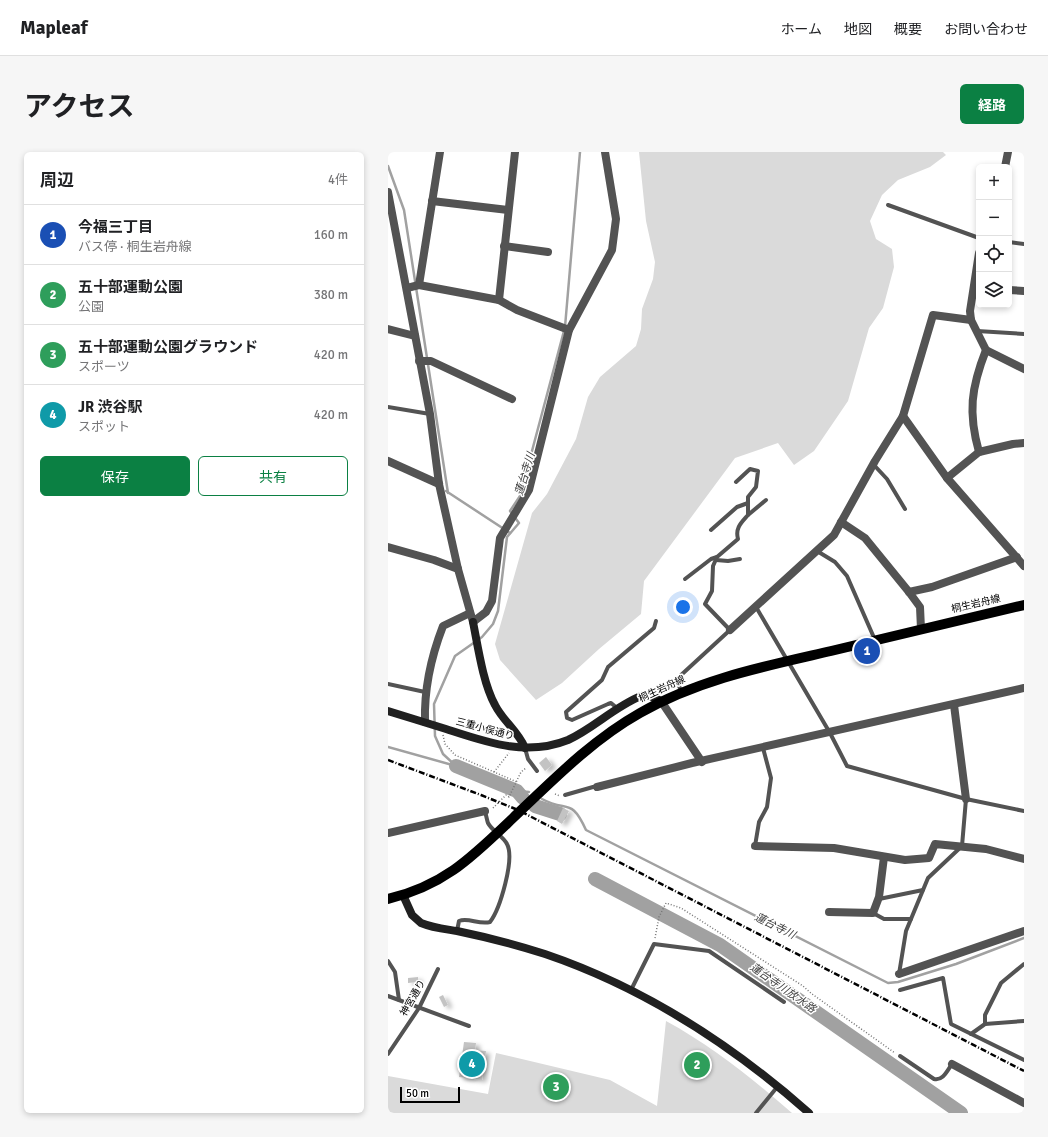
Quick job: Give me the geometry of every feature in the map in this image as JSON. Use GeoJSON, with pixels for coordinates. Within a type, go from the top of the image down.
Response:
{"type":"FeatureCollection","features":[{"type":"Feature","properties":{"kind":"main road","name":"桐生岩舟線"},"geometry":{"type":"LineString","coordinates":[[388,899],[425,887],[438,880],[476,853],[593,745],[623,723],[681,691],[745,671],[1024,605]]}},
{"type":"Feature","properties":{"kind":"street"},"geometry":{"type":"LineString","coordinates":[[419,285],[440,152]]}},
{"type":"Feature","properties":{"kind":"street"},"geometry":{"type":"LineString","coordinates":[[499,300],[515,152]]}},
{"type":"Feature","properties":{"kind":"street"},"geometry":{"type":"LineString","coordinates":[[473,622],[486,612],[492,601],[495,592],[500,538],[529,490],[569,330],[612,250],[616,232],[616,218],[605,152]]}},
{"type":"Feature","properties":{"kind":"street"},"geometry":{"type":"LineString","coordinates":[[1006,164],[1008,152]]}},
{"type":"Feature","properties":{"kind":"street"},"geometry":{"type":"LineString","coordinates":[[388,192],[430,414],[439,484],[458,569],[494,704],[520,737],[525,748]]}},
{"type":"Feature","properties":{"kind":"street"},"geometry":{"type":"LineString","coordinates":[[432,201],[508,210]]}},
{"type":"Feature","properties":{"kind":"street"},"geometry":{"type":"LineString","coordinates":[[504,246],[548,252]]}},
{"type":"Feature","properties":{"kind":"street"},"geometry":{"type":"LineString","coordinates":[[407,288],[419,285],[499,300],[517,310],[569,330]]}},
{"type":"Feature","properties":{"kind":"street"},"geometry":{"type":"LineString","coordinates":[[976,287],[970,311],[971,320],[986,350],[1024,369]]}},
{"type":"Feature","properties":{"kind":"street"},"geometry":{"type":"LineString","coordinates":[[1012,290],[1024,291]]}},
{"type":"Feature","properties":{"kind":"street"},"geometry":{"type":"LineString","coordinates":[[730,630],[834,535],[873,464],[903,416],[933,315],[971,320]]}},
{"type":"Feature","properties":{"kind":"street"},"geometry":{"type":"LineString","coordinates":[[388,328],[415,336]]}},
{"type":"Feature","properties":{"kind":"street"},"geometry":{"type":"LineString","coordinates":[[979,452],[973,428],[973,403],[975,379],[986,350]]}},
{"type":"Feature","properties":{"kind":"street"},"geometry":{"type":"LineString","coordinates":[[419,361],[431,361],[512,398]]}},
{"type":"Feature","properties":{"kind":"street"},"geometry":{"type":"LineString","coordinates":[[903,416],[947,478],[1024,566]]}},
{"type":"Feature","properties":{"kind":"street"},"geometry":{"type":"LineString","coordinates":[[947,478],[979,452],[1024,443]]}},
{"type":"Feature","properties":{"kind":"street"},"geometry":{"type":"LineString","coordinates":[[388,461],[439,484]]}},
{"type":"Feature","properties":{"kind":"street"},"geometry":{"type":"LineString","coordinates":[[841,522],[864,538],[909,592],[920,607],[920,629]]}},
{"type":"Feature","properties":{"kind":"street"},"geometry":{"type":"LineString","coordinates":[[388,547],[434,560],[458,569]]}},
{"type":"Feature","properties":{"kind":"street"},"geometry":{"type":"LineString","coordinates":[[909,592],[932,587],[1017,557]]}},
{"type":"Feature","properties":{"kind":"street"},"geometry":{"type":"LineString","coordinates":[[427,723],[426,692],[435,647],[443,626],[470,613]]}},
{"type":"Feature","properties":{"kind":"street"},"geometry":{"type":"LineString","coordinates":[[597,787],[1024,688]]}},
{"type":"Feature","properties":{"kind":"street","name":"三重小俣通り"},"geometry":{"type":"LineString","coordinates":[[388,711],[427,723],[442,730],[514,748],[525,748],[551,745],[570,739],[635,698],[645,695],[661,701]]}},
{"type":"Feature","properties":{"kind":"street"},"geometry":{"type":"LineString","coordinates":[[661,701],[702,762]]}},
{"type":"Feature","properties":{"kind":"street"},"geometry":{"type":"LineString","coordinates":[[954,705],[966,799]]}},
{"type":"Feature","properties":{"kind":"street"},"geometry":{"type":"LineString","coordinates":[[388,834],[485,811]]}},
{"type":"Feature","properties":{"kind":"street"},"geometry":{"type":"LineString","coordinates":[[755,846],[834,848],[905,860],[929,858],[935,844],[986,849],[1024,858]]}},
{"type":"Feature","properties":{"kind":"street"},"geometry":{"type":"LineString","coordinates":[[829,912],[873,914],[878,900],[884,857]]}},
{"type":"Feature","properties":{"kind":"street"},"geometry":{"type":"LineString","coordinates":[[403,895],[412,915],[422,923],[544,954],[587,970],[658,1004],[716,1038],[779,1086],[809,1113]]}},
{"type":"Feature","properties":{"kind":"street"},"geometry":{"type":"LineString","coordinates":[[899,974],[1024,931]]}},
{"type":"Feature","properties":{"kind":"street"},"geometry":{"type":"LineString","coordinates":[[952,1064],[1024,1103]]}},
{"type":"Feature","properties":{"kind":"lane"},"geometry":{"type":"LineString","coordinates":[[888,204],[976,237]]}},
{"type":"Feature","properties":{"kind":"lane"},"geometry":{"type":"LineString","coordinates":[[1012,242],[1024,244]]}},
{"type":"Feature","properties":{"kind":"lane"},"geometry":{"type":"LineString","coordinates":[[976,331],[1024,334]]}},
{"type":"Feature","properties":{"kind":"lane"},"geometry":{"type":"LineString","coordinates":[[388,407],[430,414]]}},
{"type":"Feature","properties":{"kind":"lane"},"geometry":{"type":"LineString","coordinates":[[873,464],[887,479],[905,509]]}},
{"type":"Feature","properties":{"kind":"lane"},"geometry":{"type":"LineString","coordinates":[[736,482],[750,469],[758,471],[759,476],[756,488],[748,497],[748,516]]}},
{"type":"Feature","properties":{"kind":"lane"},"geometry":{"type":"LineString","coordinates":[[681,691],[677,681],[680,676],[730,630],[705,604],[712,591],[713,566],[717,558],[738,539],[738,527],[756,507],[766,500]]}},
{"type":"Feature","properties":{"kind":"lane"},"geometry":{"type":"LineString","coordinates":[[711,530],[737,507],[748,502]]}},
{"type":"Feature","properties":{"kind":"lane"},"geometry":{"type":"LineString","coordinates":[[817,551],[835,562],[847,576],[875,641]]}},
{"type":"Feature","properties":{"kind":"lane"},"geometry":{"type":"LineString","coordinates":[[685,579],[711,559],[717,558],[728,561],[740,559]]}},
{"type":"Feature","properties":{"kind":"lane"},"geometry":{"type":"LineString","coordinates":[[756,607],[761,618],[789,661],[847,766],[966,799],[1024,811]]}},
{"type":"Feature","properties":{"kind":"lane"},"geometry":{"type":"LineString","coordinates":[[617,709],[611,703],[572,720],[567,718],[566,712],[602,680],[608,667],[654,628],[656,621]]}},
{"type":"Feature","properties":{"kind":"lane"},"geometry":{"type":"LineString","coordinates":[[388,684],[426,692]]}},
{"type":"Feature","properties":{"kind":"lane"},"geometry":{"type":"LineString","coordinates":[[525,748],[528,759],[537,771]]}},
{"type":"Feature","properties":{"kind":"lane"},"geometry":{"type":"LineString","coordinates":[[755,846],[759,822],[767,807],[772,778],[763,748]]}},
{"type":"Feature","properties":{"kind":"lane"},"geometry":{"type":"LineString","coordinates":[[566,795],[597,787]]}},
{"type":"Feature","properties":{"kind":"lane"},"geometry":{"type":"LineString","coordinates":[[899,974],[906,931],[928,878],[962,846],[966,799]]}},
{"type":"Feature","properties":{"kind":"lane"},"geometry":{"type":"LineString","coordinates":[[457,931],[459,921],[463,919],[483,924],[490,922],[495,912],[508,872],[509,849],[503,838],[489,824],[485,811]]}},
{"type":"Feature","properties":{"kind":"lane"},"geometry":{"type":"LineString","coordinates":[[878,900],[923,890]]}},
{"type":"Feature","properties":{"kind":"lane"},"geometry":{"type":"LineString","coordinates":[[873,914],[884,919],[911,919]]}},
{"type":"Feature","properties":{"kind":"lane"},"geometry":{"type":"LineString","coordinates":[[631,991],[654,944],[709,951],[784,1002]]}},
{"type":"Feature","properties":{"kind":"lane"},"geometry":{"type":"LineString","coordinates":[[388,960],[395,972],[399,1000]]}},
{"type":"Feature","properties":{"kind":"lane"},"geometry":{"type":"LineString","coordinates":[[985,1024],[985,1015],[1001,983],[1024,964]]}},
{"type":"Feature","properties":{"kind":"lane","name":"神宮通り"},"geometry":{"type":"LineString","coordinates":[[388,1054],[419,1008],[438,970]]}},
{"type":"Feature","properties":{"kind":"lane"},"geometry":{"type":"LineString","coordinates":[[900,990],[943,978],[951,1024],[1024,1060]]}},
{"type":"Feature","properties":{"kind":"lane"},"geometry":{"type":"LineString","coordinates":[[388,996],[469,1026]]}},
{"type":"Feature","properties":{"kind":"lane"},"geometry":{"type":"LineString","coordinates":[[971,1034],[985,1024],[1024,1021]]}},
{"type":"Feature","properties":{"kind":"lane"},"geometry":{"type":"LineString","coordinates":[[900,1056],[934,1080],[942,1078],[952,1064]]}},
{"type":"Feature","properties":{"kind":"lane"},"geometry":{"type":"LineString","coordinates":[[756,1113],[779,1086]]}},
{"type":"Feature","properties":{"kind":"path"},"geometry":{"type":"LineString","coordinates":[[442,730],[445,744],[455,755],[517,782]]}},
{"type":"Feature","properties":{"kind":"path"},"geometry":{"type":"LineString","coordinates":[[494,772],[509,754]]}},
{"type":"Feature","properties":{"kind":"path"},"geometry":{"type":"LineString","coordinates":[[485,811],[494,808],[506,796],[510,796],[522,772],[526,768]]}},
{"type":"Feature","properties":{"kind":"path"},"geometry":{"type":"LineString","coordinates":[[654,944],[659,917],[666,902],[670,903],[732,939],[803,986],[812,994],[900,1056]]}},
{"type":"Feature","properties":{"kind":"shaded area"},"geometry":{"type":"Polygon","coordinates":[[[639,152],[943,152],[946,155],[930,167],[898,180],[882,195],[870,221],[876,239],[892,249],[894,267],[883,308],[869,328],[848,401],[814,451],[794,465],[778,443],[735,458],[644,581],[641,614],[599,649],[562,683],[536,700],[500,660],[495,644],[532,513],[547,494],[576,439],[588,397],[600,377],[636,346],[641,329],[642,309],[653,279],[655,262],[646,221],[639,152]]]}},
{"type":"Feature","properties":{"kind":"shaded area"},"geometry":{"type":"Polygon","coordinates":[[[666,1021],[716,1052],[792,1113],[388,1113],[388,1076],[488,1094],[496,1053],[610,1080],[657,1106],[666,1021]]]}},
{"type":"Feature","properties":{"kind":"building"},"geometry":{"type":"Polygon","coordinates":[[[546,757],[552,765],[545,771],[539,763],[546,757]]]}},
{"type":"Feature","properties":{"kind":"building"},"geometry":{"type":"Polygon","coordinates":[[[563,808],[569,811],[562,824],[557,821],[563,808]]]}},
{"type":"Feature","properties":{"kind":"building"},"geometry":{"type":"Polygon","coordinates":[[[418,977],[418,982],[408,983],[408,978],[418,977]]]}},
{"type":"Feature","properties":{"kind":"building"},"geometry":{"type":"Polygon","coordinates":[[[443,995],[448,1005],[444,1007],[439,997],[443,995]]]}},
{"type":"Feature","properties":{"kind":"building"},"geometry":{"type":"Polygon","coordinates":[[[464,1042],[476,1043],[475,1050],[486,1051],[482,1080],[459,1077],[464,1042]]]}},
{"type":"Feature","properties":{"kind":"waterway","name":"蓮台寺川"},"geometry":{"type":"LineString","coordinates":[[456,766],[443,754],[435,736],[434,704],[455,656],[482,637],[493,624],[498,611],[507,537],[519,523],[510,511],[520,496],[565,327],[580,152]]}},
{"type":"Feature","properties":{"kind":"waterway"},"geometry":{"type":"LineString","coordinates":[[388,166],[404,210],[448,493]]}},
{"type":"Feature","properties":{"kind":"waterway"},"geometry":{"type":"LineString","coordinates":[[446,491],[510,533]]}},
{"type":"Feature","properties":{"kind":"waterway"},"geometry":{"type":"LineString","coordinates":[[388,747],[456,766]]}},
{"type":"Feature","properties":{"kind":"waterway","name":"蓮台寺川"},"geometry":{"type":"LineString","coordinates":[[456,766],[517,791],[523,798]]}},
{"type":"Feature","properties":{"kind":"waterway","name":"蓮台寺川"},"geometry":{"type":"LineString","coordinates":[[517,791],[529,792]]}},
{"type":"Feature","properties":{"kind":"waterway","name":"蓮台寺川"},"geometry":{"type":"LineString","coordinates":[[542,799],[572,809],[581,820],[586,830],[888,983],[898,982],[956,964],[1024,938]]}},
{"type":"Feature","properties":{"kind":"waterway","name":"蓮台寺川"},"geometry":{"type":"LineString","coordinates":[[535,806],[560,814]]}},
{"type":"Feature","properties":{"kind":"waterway","name":"蓮台寺川放水路"},"geometry":{"type":"LineString","coordinates":[[595,879],[720,945],[961,1113]]}},
{"type":"Feature","properties":{"kind":"railway"},"geometry":{"type":"LineString","coordinates":[[388,760],[518,810],[1024,1071]]}},
{"type":"Feature","properties":{"kind":"place","name":"今福三丁目"},"geometry":{"type":"Point","coordinates":[867,651]}},
{"type":"Feature","properties":{"kind":"place","name":"JR 渋谷駅"},"geometry":{"type":"Point","coordinates":[472,1064]}},
{"type":"Feature","properties":{"kind":"place","name":"五十部運動公園"},"geometry":{"type":"Point","coordinates":[697,1065]}},
{"type":"Feature","properties":{"kind":"place","name":"五十部運動公園グラウンド"},"geometry":{"type":"Point","coordinates":[556,1087]}}]}
